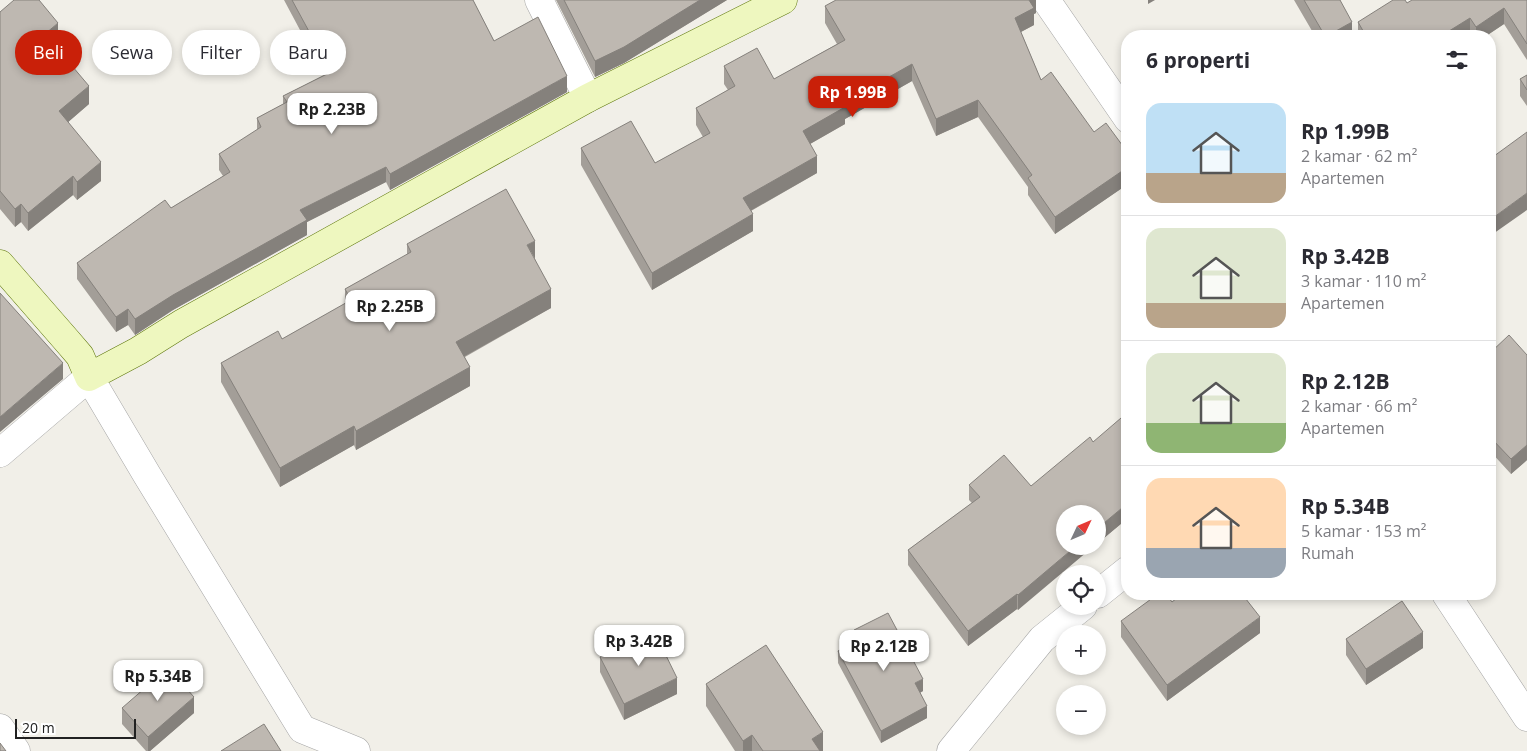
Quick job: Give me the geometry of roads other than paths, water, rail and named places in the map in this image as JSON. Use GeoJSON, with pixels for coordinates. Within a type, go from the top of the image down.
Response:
{"type":"FeatureCollection","features":[{"type":"Feature","properties":{"kind":"street"},"geometry":{"type":"LineString","coordinates":[[539,0],[588,98]]}},
{"type":"Feature","properties":{"kind":"street"},"geometry":{"type":"LineString","coordinates":[[0,453],[89,377],[588,98],[783,0]]}},
{"type":"Feature","properties":{"kind":"street"},"geometry":{"type":"LineString","coordinates":[[1046,0],[1121,109]]}},
{"type":"Feature","properties":{"kind":"street"},"geometry":{"type":"LineString","coordinates":[[0,264],[80,356],[89,377],[152,484],[302,729],[356,751]]}},
{"type":"Feature","properties":{"kind":"street"},"geometry":{"type":"LineString","coordinates":[[1106,588],[1121,576]]}},
{"type":"Feature","properties":{"kind":"street"},"geometry":{"type":"LineString","coordinates":[[1450,600],[1527,717]]}},
{"type":"Feature","properties":{"kind":"street"},"geometry":{"type":"LineString","coordinates":[[950,751],[1042,640],[1072,615]]}},
{"type":"Feature","properties":{"kind":"street"},"geometry":{"type":"LineString","coordinates":[[0,728],[16,751]]}}]}
